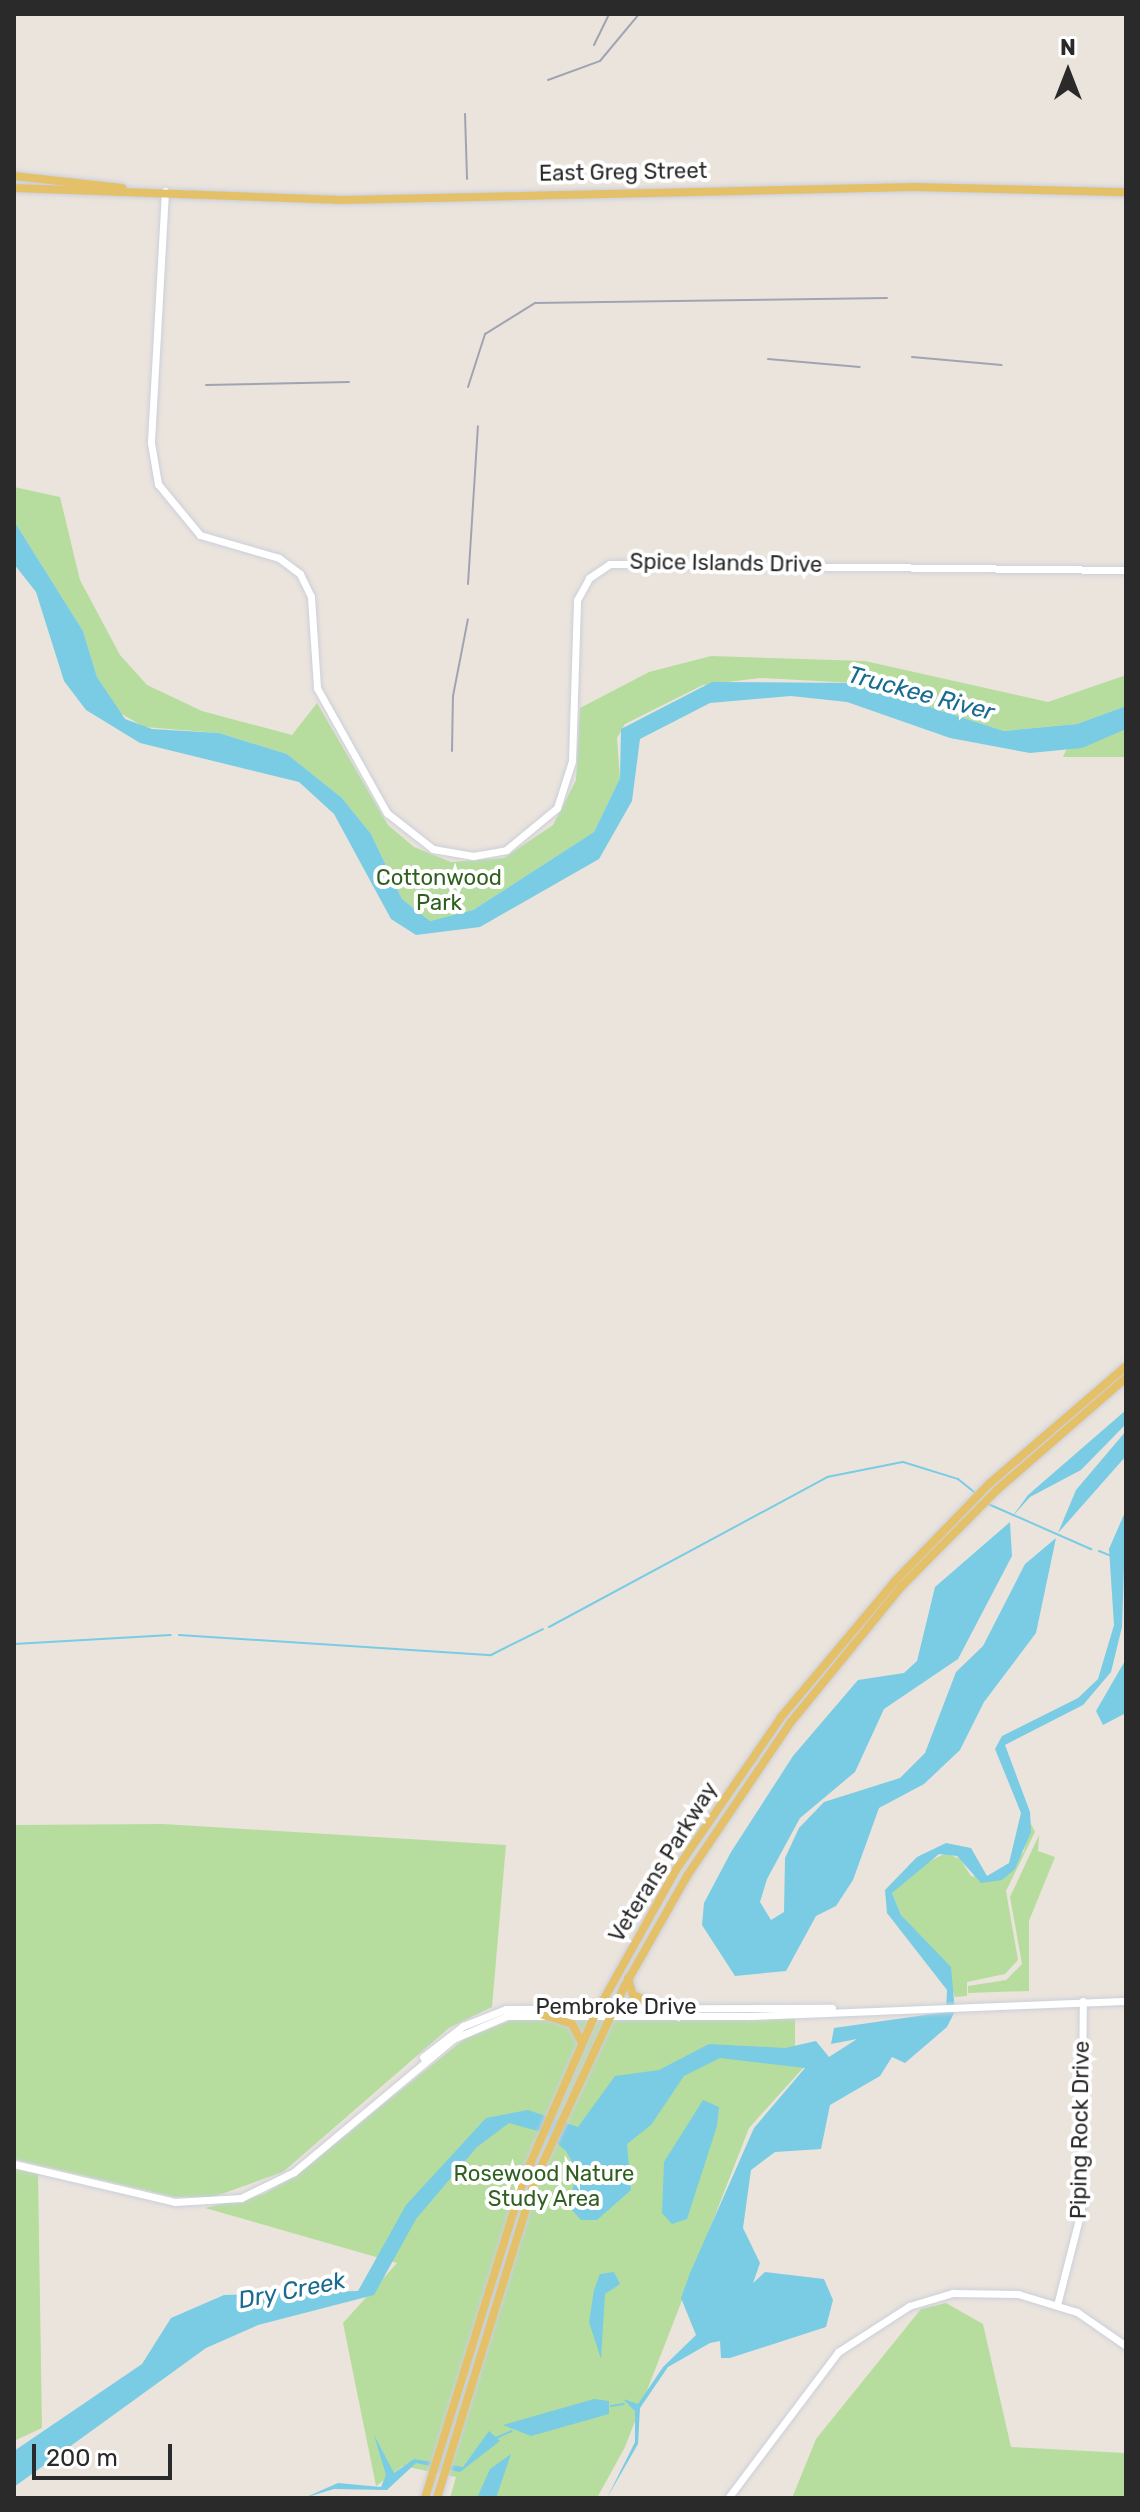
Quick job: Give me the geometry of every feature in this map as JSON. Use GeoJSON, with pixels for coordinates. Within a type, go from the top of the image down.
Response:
{"type":"FeatureCollection","features":[{"type":"Feature","properties":{"kind":"main road","name":"East Greg Street"},"geometry":{"type":"LineString","coordinates":[[14,176],[94,182],[122,188]]}},
{"type":"Feature","properties":{"kind":"main road"},"geometry":{"type":"LineString","coordinates":[[55,189],[94,182]]}},
{"type":"Feature","properties":{"kind":"main road","name":"East Greg Street"},"geometry":{"type":"LineString","coordinates":[[14,188],[122,188],[342,200],[909,187],[1126,192]]}},
{"type":"Feature","properties":{"kind":"main road","name":"Veterans Parkway"},"geometry":{"type":"LineString","coordinates":[[425,2498],[488,2279],[539,2140],[596,2011],[676,1870],[756,1751],[832,1653],[972,1507],[1126,1366]]}},
{"type":"Feature","properties":{"kind":"main road","name":"Veterans Parkway"},"geometry":{"type":"LineString","coordinates":[[994,1486],[1126,1378]]}},
{"type":"Feature","properties":{"kind":"main road","name":"Veterans Parkway"},"geometry":{"type":"LineString","coordinates":[[437,2498],[498,2282],[551,2143],[628,1978],[791,1722],[972,1507]]}},
{"type":"Feature","properties":{"kind":"main road"},"geometry":{"type":"LineString","coordinates":[[628,1978],[633,1995],[663,2008]]}},
{"type":"Feature","properties":{"kind":"main road"},"geometry":{"type":"LineString","coordinates":[[543,2015],[572,2024],[582,2043]]}},
{"type":"Feature","properties":{"kind":"street","name":"Spice Islands Drive"},"geometry":{"type":"LineString","coordinates":[[165,191],[151,443],[158,484],[200,535],[279,558],[300,574],[311,597],[317,688],[387,813],[433,849],[473,856],[506,850],[557,808],[572,761],[577,600],[589,578],[610,564],[1126,570]]}},
{"type":"Feature","properties":{"kind":"street","name":"Piping Rock Drive"},"geometry":{"type":"LineString","coordinates":[[1057,2305],[1081,2211],[1083,2001]]}},
{"type":"Feature","properties":{"kind":"street","name":"Pembroke Drive"},"geometry":{"type":"LineString","coordinates":[[14,2164],[175,2202],[230,2200],[294,2172],[414,2068],[447,2035],[493,2012],[838,2010],[965,2003],[1126,2001]]}},
{"type":"Feature","properties":{"kind":"street","name":"Pembroke Drive"},"geometry":{"type":"LineString","coordinates":[[612,2012],[663,2008],[838,2010]]}},
{"type":"Feature","properties":{"kind":"street","name":"Pembroke Drive"},"geometry":{"type":"LineString","coordinates":[[414,2068],[487,2021],[596,2011]]}},
{"type":"Feature","properties":{"kind":"street"},"geometry":{"type":"LineString","coordinates":[[728,2498],[828,2363],[886,2316],[969,2292],[1057,2305],[1126,2346]]}},
{"type":"Feature","properties":{"kind":"green space","name":"Cottonwood Park"},"geometry":{"type":"Polygon","coordinates":[[[14,487],[60,497],[80,580],[120,655],[147,685],[202,711],[292,735],[317,703],[388,825],[414,847],[451,862],[504,858],[553,825],[576,780],[580,708],[649,672],[711,656],[865,661],[1048,702],[1126,675],[1126,706],[1077,724],[1004,731],[855,683],[760,678],[703,685],[625,724],[617,738],[620,778],[594,832],[473,910],[430,921],[402,899],[371,834],[342,798],[287,754],[219,733],[144,727],[120,713],[97,677],[83,631],[14,521],[14,487]]]}},
{"type":"Feature","properties":{"kind":"green space"},"geometry":{"type":"Polygon","coordinates":[[[1126,729],[1126,757],[1063,757],[1066,750],[1126,729]]]}},
{"type":"Feature","properties":{"kind":"green space"},"geometry":{"type":"Polygon","coordinates":[[[1030,1822],[1035,1832],[1006,1891],[1018,1960],[1005,1974],[967,1982],[967,1996],[955,1997],[940,1957],[901,1915],[892,1893],[912,1870],[946,1853],[960,1859],[971,1876],[1002,1880],[1024,1851],[1030,1822]]]}},
{"type":"Feature","properties":{"kind":"green space"},"geometry":{"type":"Polygon","coordinates":[[[163,1824],[506,1845],[492,2007],[449,2028],[283,2172],[213,2197],[174,2197],[14,2159],[14,1825],[163,1824]]]}},
{"type":"Feature","properties":{"kind":"green space"},"geometry":{"type":"Polygon","coordinates":[[[1039,1835],[1038,1851],[1055,1857],[1029,1921],[1029,1991],[968,1993],[968,1986],[1006,1980],[1022,1964],[1010,1897],[1039,1835]]]}},
{"type":"Feature","properties":{"kind":"green space","name":"Rosewood Nature Study Area"},"geometry":{"type":"Polygon","coordinates":[[[517,2018],[795,2018],[795,2050],[804,2067],[749,2128],[625,2447],[597,2498],[450,2498],[456,2477],[403,2466],[376,2486],[343,2323],[397,2263],[205,2208],[264,2194],[296,2175],[464,2039],[517,2018]]]}},
{"type":"Feature","properties":{"kind":"green space"},"geometry":{"type":"Polygon","coordinates":[[[14,2169],[38,2174],[42,2428],[14,2441],[14,2169]]]}},
{"type":"Feature","properties":{"kind":"green space"},"geometry":{"type":"Polygon","coordinates":[[[946,2303],[983,2324],[1011,2447],[1125,2453],[1126,2498],[792,2498],[816,2439],[921,2309],[946,2303]]]}},
{"type":"Feature","properties":{"kind":"water"},"geometry":{"type":"Polygon","coordinates":[[[14,521],[83,631],[97,677],[125,719],[152,729],[219,733],[287,754],[342,798],[371,834],[402,899],[430,921],[473,910],[594,832],[620,778],[621,729],[712,682],[855,683],[1004,731],[1077,724],[1126,706],[1126,729],[1082,748],[1030,753],[950,738],[847,702],[791,696],[710,703],[640,739],[632,801],[599,859],[480,927],[416,935],[391,919],[334,814],[299,782],[140,743],[86,710],[64,681],[36,592],[14,564],[14,521]]]}},
{"type":"Feature","properties":{"kind":"water"},"geometry":{"type":"Polygon","coordinates":[[[1126,1410],[1126,1424],[1081,1470],[1030,1497],[1012,1517],[1028,1495],[1126,1410]]]}},
{"type":"Feature","properties":{"kind":"water"},"geometry":{"type":"Polygon","coordinates":[[[1126,1431],[1126,1456],[1058,1533],[1076,1490],[1126,1431]]]}},
{"type":"Feature","properties":{"kind":"water"},"geometry":{"type":"Polygon","coordinates":[[[1126,1510],[1122,1627],[1111,1672],[1083,1705],[1005,1745],[1030,1812],[1031,1832],[1015,1869],[1002,1880],[981,1883],[957,1856],[939,1854],[892,1893],[901,1915],[951,1967],[955,2011],[947,2027],[905,2063],[892,2057],[880,2076],[830,2105],[821,2149],[775,2152],[751,2170],[743,2228],[760,2263],[753,2283],[765,2272],[824,2279],[833,2300],[826,2327],[730,2358],[721,2358],[720,2341],[710,2343],[668,2367],[640,2408],[638,2444],[607,2498],[635,2442],[635,2411],[623,2399],[638,2404],[663,2367],[696,2335],[681,2298],[690,2273],[754,2128],[805,2068],[720,2058],[684,2076],[651,2125],[627,2144],[631,2190],[597,2220],[581,2220],[570,2208],[576,2169],[566,2151],[545,2133],[509,2123],[477,2147],[416,2219],[374,2295],[258,2325],[206,2348],[14,2487],[14,2451],[142,2364],[171,2318],[224,2295],[358,2291],[406,2205],[486,2118],[528,2110],[578,2127],[615,2076],[659,2070],[709,2044],[785,2048],[816,2041],[829,2057],[857,2039],[831,2044],[834,2028],[946,2012],[947,1990],[887,1913],[885,1890],[917,1857],[946,1843],[971,1848],[987,1876],[1009,1863],[1021,1813],[995,1749],[1002,1736],[1078,1698],[1098,1679],[1114,1625],[1109,1549],[1126,1510]]]}},
{"type":"Feature","properties":{"kind":"water"},"geometry":{"type":"Polygon","coordinates":[[[1010,1522],[1012,1556],[958,1659],[884,1709],[855,1772],[800,1818],[767,1879],[760,1902],[771,1920],[784,1912],[785,1858],[799,1828],[824,1802],[900,1778],[925,1753],[956,1672],[983,1646],[1025,1564],[1056,1538],[1036,1633],[984,1702],[960,1750],[924,1784],[879,1808],[853,1880],[836,1906],[816,1916],[786,1971],[735,1976],[702,1925],[704,1903],[731,1852],[793,1756],[858,1680],[904,1673],[917,1661],[935,1587],[1010,1522]]]}},
{"type":"Feature","properties":{"kind":"water"},"geometry":{"type":"Polygon","coordinates":[[[1126,1659],[1126,1713],[1103,1725],[1096,1711],[1126,1659]]]}},
{"type":"Feature","properties":{"kind":"water"},"geometry":{"type":"Polygon","coordinates":[[[703,2100],[719,2107],[717,2126],[687,2219],[672,2224],[662,2213],[664,2162],[703,2100]]]}},
{"type":"Feature","properties":{"kind":"water"},"geometry":{"type":"Polygon","coordinates":[[[614,2272],[620,2284],[605,2294],[601,2359],[589,2322],[600,2274],[614,2272]]]}},
{"type":"Feature","properties":{"kind":"water"},"geometry":{"type":"Polygon","coordinates":[[[594,2399],[609,2401],[609,2414],[531,2436],[503,2425],[594,2399]]]}},
{"type":"Feature","properties":{"kind":"water"},"geometry":{"type":"Polygon","coordinates":[[[489,2431],[500,2441],[460,2472],[416,2463],[387,2490],[334,2489],[304,2498],[338,2483],[381,2487],[386,2475],[374,2435],[394,2473],[414,2459],[463,2467],[489,2431]]]}},
{"type":"Feature","properties":{"kind":"water"},"geometry":{"type":"Polygon","coordinates":[[[511,2454],[496,2498],[477,2498],[490,2469],[511,2454]]]}},
{"type":"Feature","properties":{"kind":"waterway"},"geometry":{"type":"LineString","coordinates":[[549,1627],[827,1477],[903,1462],[958,1479],[975,1493]]}},
{"type":"Feature","properties":{"kind":"waterway"},"geometry":{"type":"LineString","coordinates":[[986,1503],[1091,1549]]}},
{"type":"Feature","properties":{"kind":"waterway"},"geometry":{"type":"LineString","coordinates":[[1099,1551],[1109,1555]]}},
{"type":"Feature","properties":{"kind":"waterway"},"geometry":{"type":"LineString","coordinates":[[179,1635],[491,1655],[543,1629]]}},
{"type":"Feature","properties":{"kind":"waterway"},"geometry":{"type":"LineString","coordinates":[[14,1644],[171,1635]]}},
{"type":"Feature","properties":{"kind":"waterway"},"geometry":{"type":"LineString","coordinates":[[611,2406],[624,2404]]}},
{"type":"Feature","properties":{"kind":"waterway"},"geometry":{"type":"LineString","coordinates":[[496,2438],[512,2431]]}},
{"type":"Feature","properties":{"kind":"railway"},"geometry":{"type":"LineString","coordinates":[[594,45],[609,14]]}},
{"type":"Feature","properties":{"kind":"railway"},"geometry":{"type":"LineString","coordinates":[[548,80],[600,61],[639,14]]}},
{"type":"Feature","properties":{"kind":"railway"},"geometry":{"type":"LineString","coordinates":[[465,114],[467,179]]}},
{"type":"Feature","properties":{"kind":"railway"},"geometry":{"type":"LineString","coordinates":[[468,387],[485,334],[535,303],[887,298]]}},
{"type":"Feature","properties":{"kind":"railway"},"geometry":{"type":"LineString","coordinates":[[912,357],[1002,365]]}},
{"type":"Feature","properties":{"kind":"railway"},"geometry":{"type":"LineString","coordinates":[[768,359],[860,367]]}},
{"type":"Feature","properties":{"kind":"railway"},"geometry":{"type":"LineString","coordinates":[[206,385],[349,382]]}},
{"type":"Feature","properties":{"kind":"railway"},"geometry":{"type":"LineString","coordinates":[[468,584],[478,426]]}},
{"type":"Feature","properties":{"kind":"railway"},"geometry":{"type":"LineString","coordinates":[[452,751],[453,696],[468,619]]}},
{"type":"Feature","properties":{"kind":"water label","name":"Truckee River"},"geometry":{"type":"Point","coordinates":[921,694]}},
{"type":"Feature","properties":{"kind":"water label","name":"Dry Creek"},"geometry":{"type":"Point","coordinates":[292,2291]}}]}
